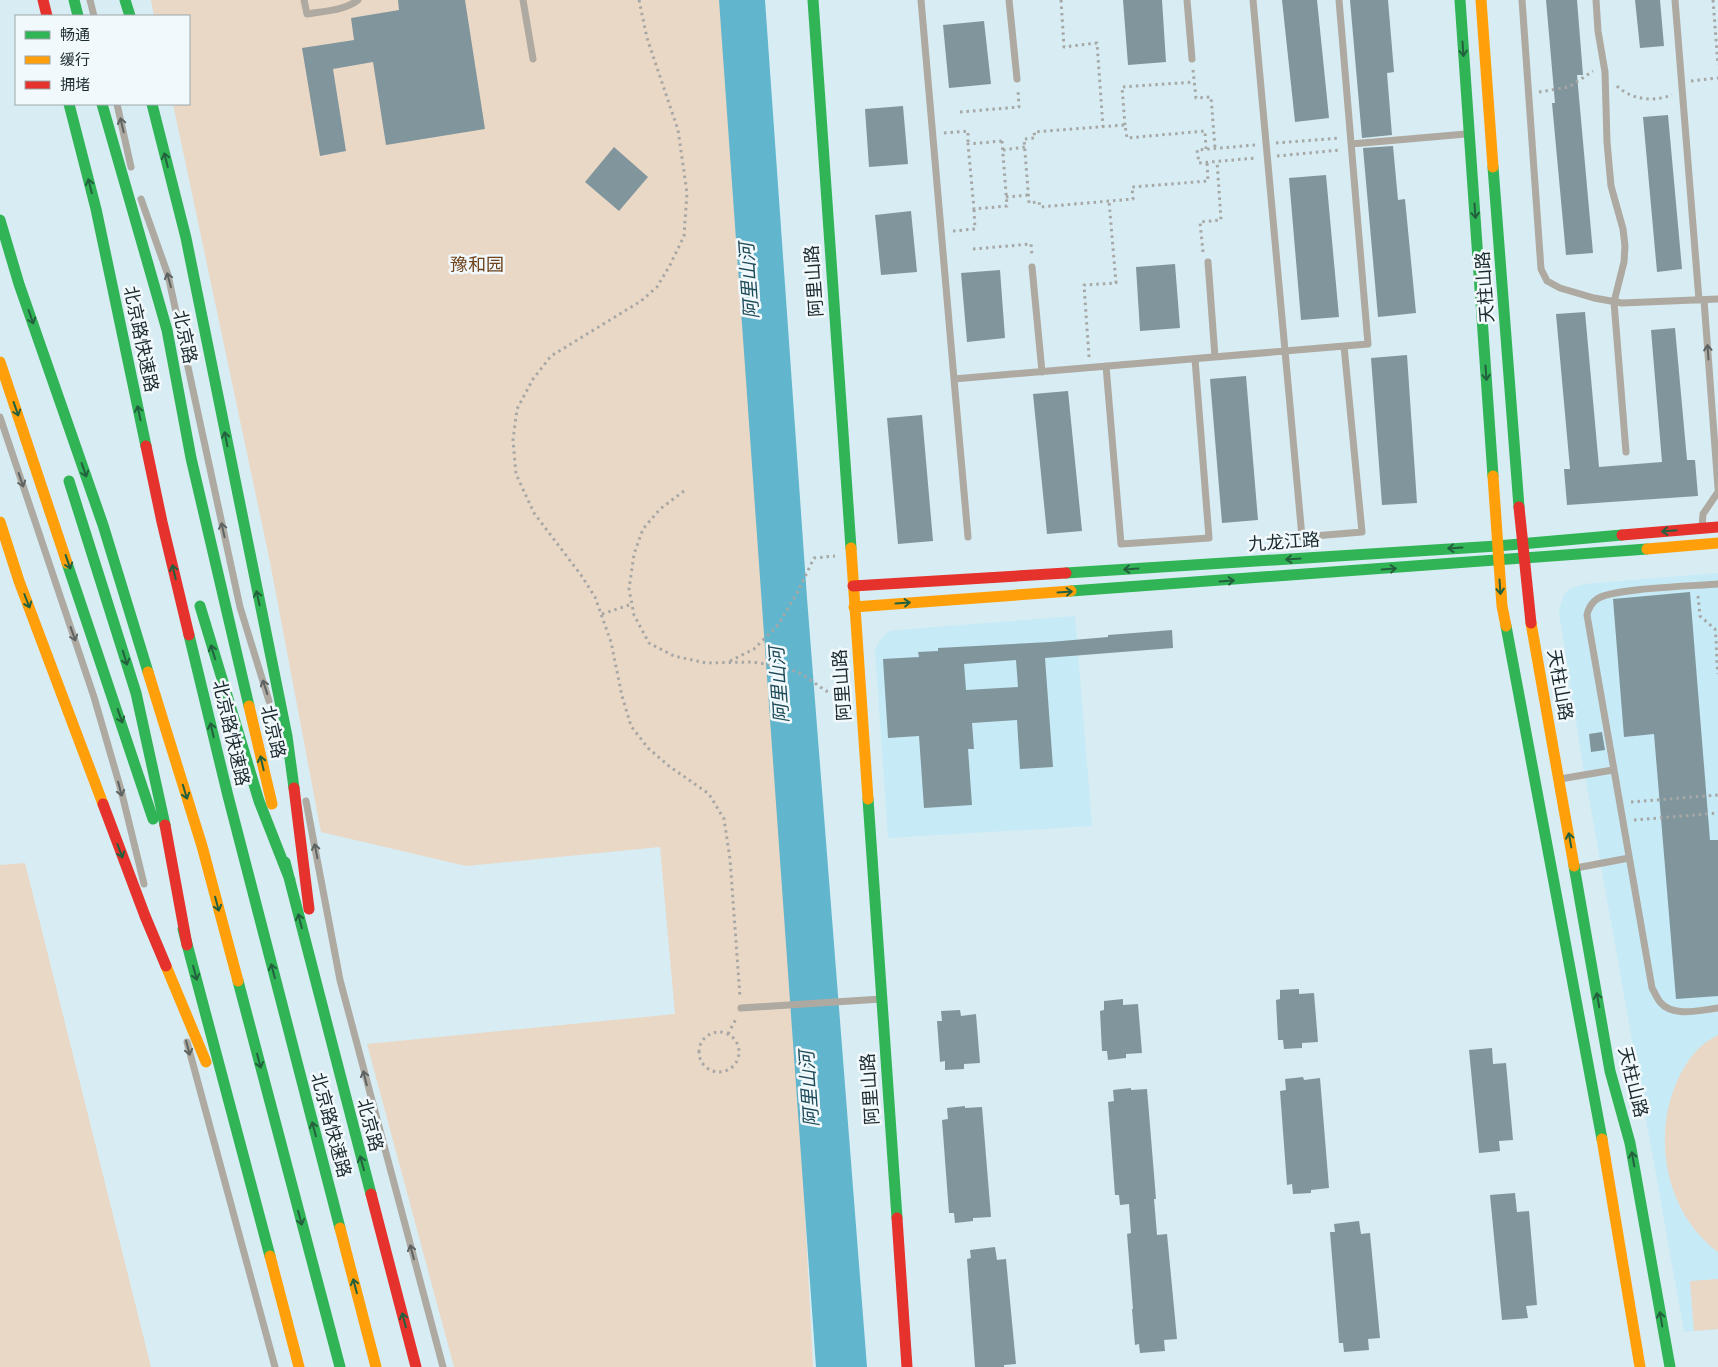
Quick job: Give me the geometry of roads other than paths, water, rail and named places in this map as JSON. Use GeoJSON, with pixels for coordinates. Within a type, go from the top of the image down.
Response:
{"type":"FeatureCollection","features":[{"type":"Feature","properties":{"kind":"main road"},"geometry":{"type":"LineString","coordinates":[[43,0],[47,15]]}},
{"type":"Feature","properties":{"kind":"main road"},"geometry":{"type":"LineString","coordinates":[[74,0],[78,15]]}},
{"type":"Feature","properties":{"kind":"main road"},"geometry":{"type":"LineString","coordinates":[[126,0],[130,15]]}},
{"type":"Feature","properties":{"kind":"main road","name":"阿里山路"},"geometry":{"type":"LineString","coordinates":[[813,0],[906,1367]]}},
{"type":"Feature","properties":{"kind":"main road","name":"天柱山路"},"geometry":{"type":"LineString","coordinates":[[1460,0],[1502,606],[1610,1180],[1640,1367]]}},
{"type":"Feature","properties":{"kind":"main road","name":"天柱山路"},"geometry":{"type":"LineString","coordinates":[[1481,0],[1522,544],[1530,616],[1610,1071],[1630,1143],[1670,1367]]}},
{"type":"Feature","properties":{"kind":"main road","name":"北京路快速路"},"geometry":{"type":"LineString","coordinates":[[70,105],[96,209],[162,522],[240,845],[376,1367]]}},
{"type":"Feature","properties":{"kind":"main road","name":"北京路"},"geometry":{"type":"LineString","coordinates":[[102,105],[167,330],[191,458],[290,880],[416,1367]]}},
{"type":"Feature","properties":{"kind":"main road"},"geometry":{"type":"LineString","coordinates":[[152,105],[186,238],[287,736],[322,1009]]}},
{"type":"Feature","properties":{"kind":"main road"},"geometry":{"type":"LineString","coordinates":[[96,209],[137,349]]}},
{"type":"Feature","properties":{"kind":"main road"},"geometry":{"type":"LineString","coordinates":[[0,220],[19,284],[104,525],[204,857],[340,1367]]}},
{"type":"Feature","properties":{"kind":"main road"},"geometry":{"type":"LineString","coordinates":[[0,225],[17,312]]}},
{"type":"Feature","properties":{"kind":"main road"},"geometry":{"type":"LineString","coordinates":[[0,362],[153,818],[299,1367]]}},
{"type":"Feature","properties":{"kind":"main road"},"geometry":{"type":"LineString","coordinates":[[67,473],[136,693],[187,945]]}},
{"type":"Feature","properties":{"kind":"main road"},"geometry":{"type":"LineString","coordinates":[[0,522],[19,581],[145,916],[242,1151]]}},
{"type":"Feature","properties":{"kind":"main road","name":"九龙江路"},"geometry":{"type":"LineString","coordinates":[[853,586],[1497,546],[1718,527]]}},
{"type":"Feature","properties":{"kind":"main road","name":"九龙江路"},"geometry":{"type":"LineString","coordinates":[[854,607],[1498,562],[1718,543]]}},
{"type":"Feature","properties":{"kind":"main road"},"geometry":{"type":"LineString","coordinates":[[196,594],[259,800],[290,880]]}},
{"type":"Feature","properties":{"kind":"lane"},"geometry":{"type":"LineString","coordinates":[[90,0],[94,15]]}},
{"type":"Feature","properties":{"kind":"lane"},"geometry":{"type":"LineString","coordinates":[[304,0],[307,14],[337,9],[353,4],[358,0]]}},
{"type":"Feature","properties":{"kind":"lane"},"geometry":{"type":"LineString","coordinates":[[523,0],[533,59]]}},
{"type":"Feature","properties":{"kind":"lane"},"geometry":{"type":"LineString","coordinates":[[921,0],[968,537]]}},
{"type":"Feature","properties":{"kind":"lane"},"geometry":{"type":"LineString","coordinates":[[1009,0],[1017,79]]}},
{"type":"Feature","properties":{"kind":"lane"},"geometry":{"type":"LineString","coordinates":[[1187,0],[1192,59]]}},
{"type":"Feature","properties":{"kind":"lane"},"geometry":{"type":"LineString","coordinates":[[1253,0],[1302,537],[1362,532],[1344,346]]}},
{"type":"Feature","properties":{"kind":"lane"},"geometry":{"type":"LineString","coordinates":[[954,379],[1368,344],[1339,0]]}},
{"type":"Feature","properties":{"kind":"lane"},"geometry":{"type":"LineString","coordinates":[[1522,0],[1541,269],[1547,281],[1560,288],[1614,302],[1654,303],[1718,299]]}},
{"type":"Feature","properties":{"kind":"lane"},"geometry":{"type":"LineString","coordinates":[[1596,0],[1598,31],[1607,94],[1607,142],[1611,186],[1623,229],[1625,246],[1624,262],[1614,302],[1626,452]]}},
{"type":"Feature","properties":{"kind":"lane"},"geometry":{"type":"LineString","coordinates":[[1675,0],[1718,488]]}},
{"type":"Feature","properties":{"kind":"lane"},"geometry":{"type":"LineString","coordinates":[[117,105],[132,173]]}},
{"type":"Feature","properties":{"kind":"lane"},"geometry":{"type":"LineString","coordinates":[[1351,143],[1469,134]]}},
{"type":"Feature","properties":{"kind":"lane"},"geometry":{"type":"LineString","coordinates":[[138,190],[168,275],[240,607],[273,711]]}},
{"type":"Feature","properties":{"kind":"lane"},"geometry":{"type":"LineString","coordinates":[[188,214],[202,278]]}},
{"type":"Feature","properties":{"kind":"lane"},"geometry":{"type":"LineString","coordinates":[[1208,262],[1215,357]]}},
{"type":"Feature","properties":{"kind":"lane"},"geometry":{"type":"LineString","coordinates":[[1032,267],[1042,372]]}},
{"type":"Feature","properties":{"kind":"lane"},"geometry":{"type":"LineString","coordinates":[[1106,366],[1120,544],[1209,538],[1195,359]]}},
{"type":"Feature","properties":{"kind":"lane"},"geometry":{"type":"LineString","coordinates":[[0,417],[94,697],[121,790],[146,891]]}},
{"type":"Feature","properties":{"kind":"lane"},"geometry":{"type":"LineString","coordinates":[[1703,544],[1703,514],[1718,492]]}},
{"type":"Feature","properties":{"kind":"lane"},"geometry":{"type":"LineString","coordinates":[[1718,584],[1617,592],[1597,598],[1588,609],[1587,623],[1652,988],[1659,1001],[1668,1009],[1680,1012],[1718,1008]]}},
{"type":"Feature","properties":{"kind":"lane"},"geometry":{"type":"LineString","coordinates":[[286,690],[297,747]]}},
{"type":"Feature","properties":{"kind":"lane"},"geometry":{"type":"LineString","coordinates":[[276,720],[291,766]]}},
{"type":"Feature","properties":{"kind":"lane"},"geometry":{"type":"LineString","coordinates":[[1559,779],[1614,770]]}},
{"type":"Feature","properties":{"kind":"lane"},"geometry":{"type":"LineString","coordinates":[[305,796],[340,980],[443,1367]]}},
{"type":"Feature","properties":{"kind":"lane"},"geometry":{"type":"LineString","coordinates":[[1575,868],[1629,858]]}},
{"type":"Feature","properties":{"kind":"lane"},"geometry":{"type":"LineString","coordinates":[[151,910],[182,1024]]}},
{"type":"Feature","properties":{"kind":"lane"},"geometry":{"type":"LineString","coordinates":[[741,1008],[881,999]]}},
{"type":"Feature","properties":{"kind":"lane"},"geometry":{"type":"LineString","coordinates":[[184,1033],[275,1367]]}},
{"type":"Feature","properties":{"kind":"water","name":"阿里山河"},"geometry":{"type":"Polygon","coordinates":[[[719,0],[765,0],[807,598],[867,1367],[816,1367],[719,0]]]}},
{"type":"Feature","properties":{"kind":"park label","name":"豫和园"},"geometry":{"type":"Point","coordinates":[477,265]}}]}
